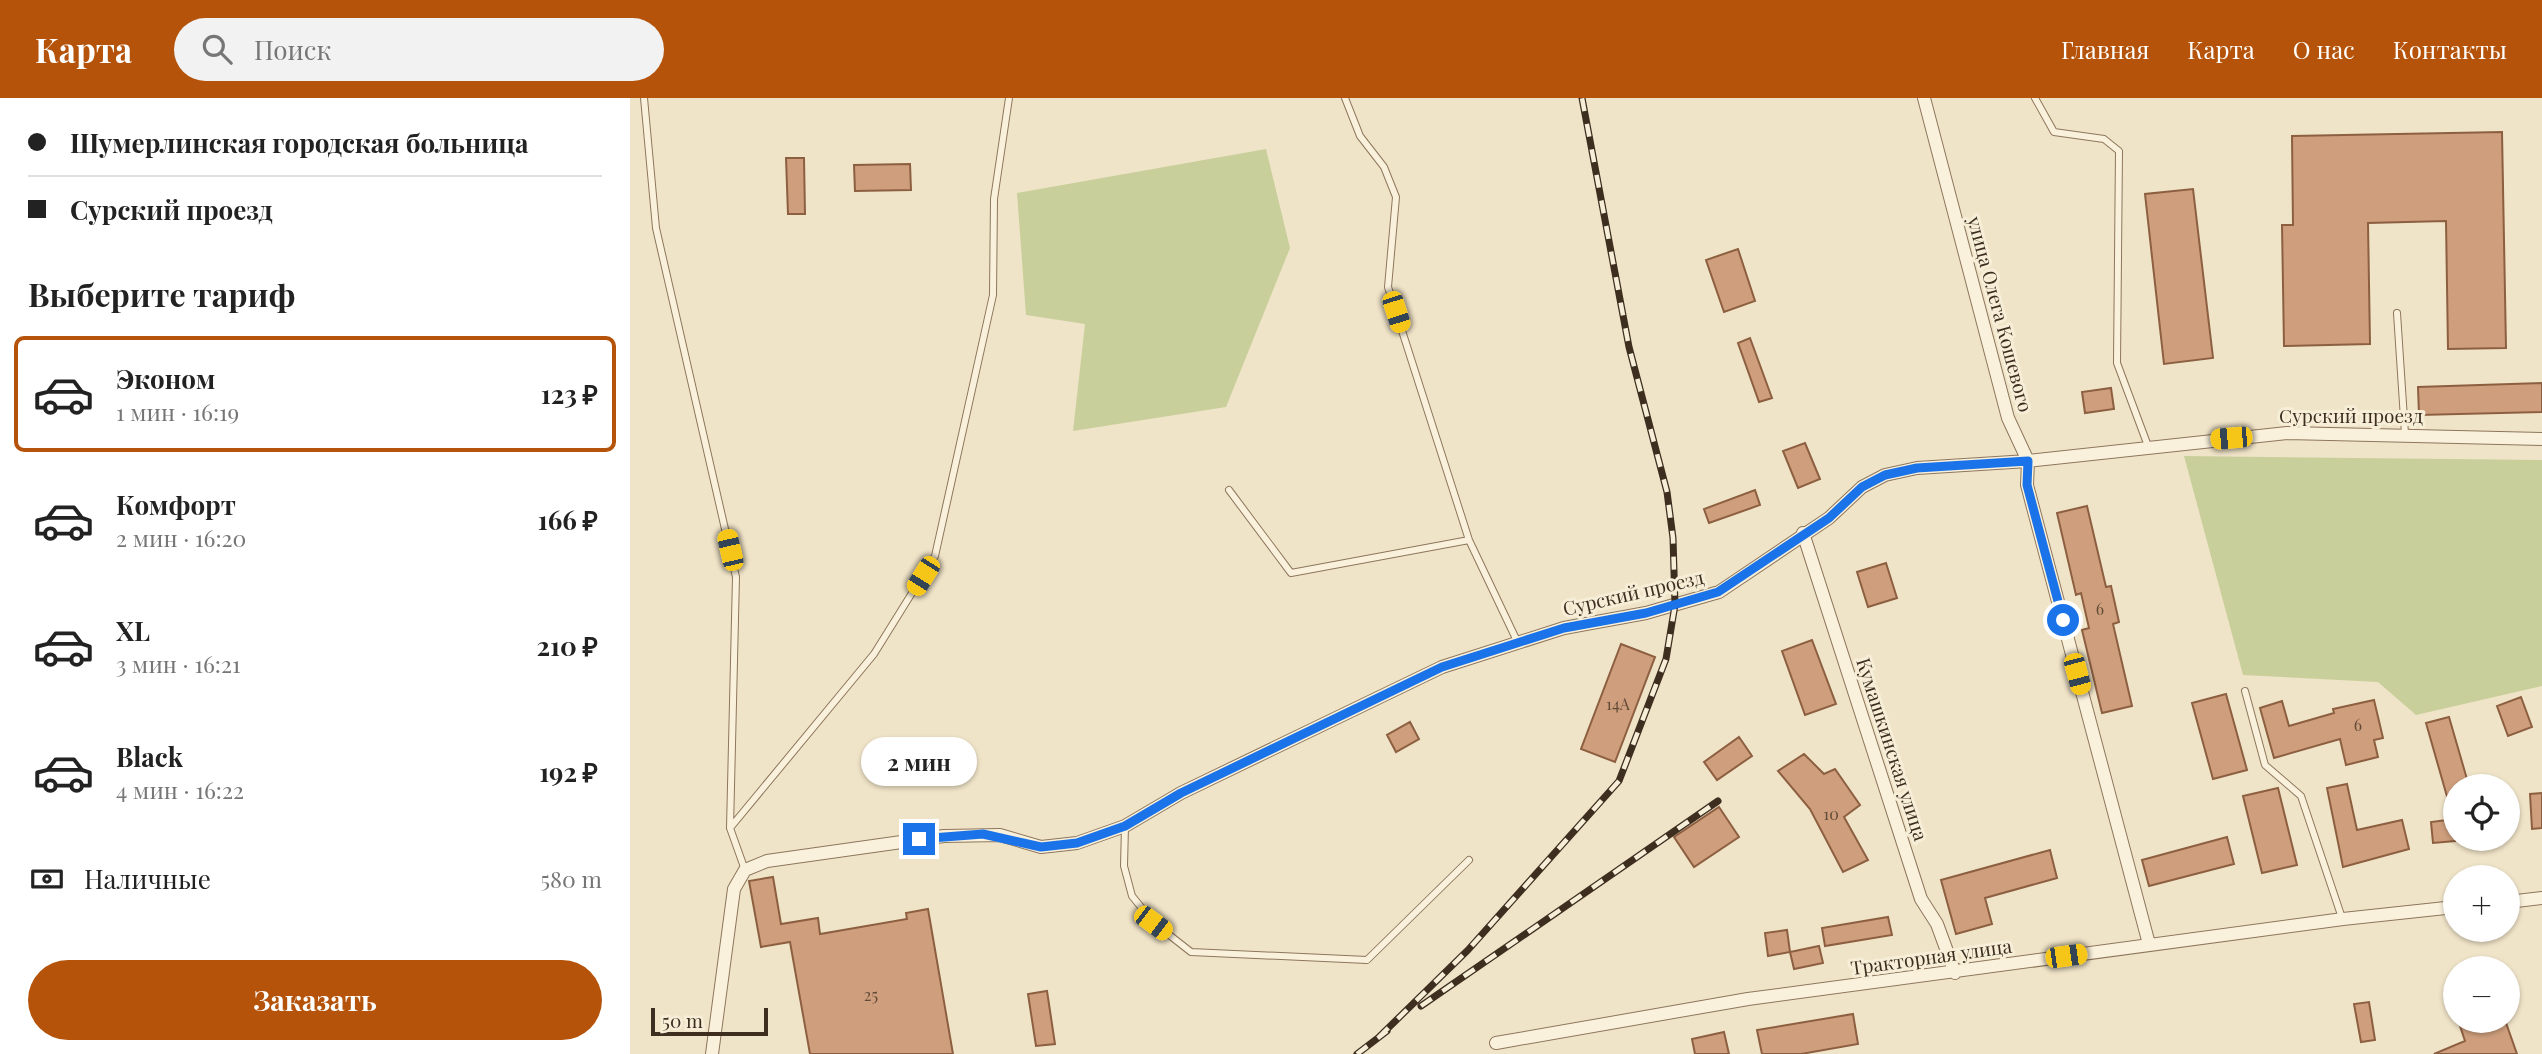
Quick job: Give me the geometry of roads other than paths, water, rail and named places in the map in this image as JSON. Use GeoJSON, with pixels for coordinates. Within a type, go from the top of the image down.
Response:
{"type":"FeatureCollection","features":[{"type":"Feature","properties":{"kind":"street","name":"улица Олега Кошевого"},"geometry":{"type":"LineString","coordinates":[[1924,98],[2008,418],[2028,461],[2027,485],[2149,944]]}},
{"type":"Feature","properties":{"kind":"street","name":"Сурский проезд"},"geometry":{"type":"LineString","coordinates":[[745,870],[767,861],[944,836],[1000,835],[1041,847],[1077,843],[1125,826],[1181,793],[1442,667],[1564,628],[1646,613],[1718,592],[1749,574],[1802,533],[1829,518],[1862,487],[1885,475],[1917,468],[2028,461],[2287,433],[2405,433],[2542,439]]}},
{"type":"Feature","properties":{"kind":"street","name":"Кумашкинская улица"},"geometry":{"type":"LineString","coordinates":[[1802,533],[1921,899],[1937,924],[1955,973]]}},
{"type":"Feature","properties":{"kind":"street"},"geometry":{"type":"LineString","coordinates":[[712,1054],[734,889],[745,870]]}},
{"type":"Feature","properties":{"kind":"street"},"geometry":{"type":"LineString","coordinates":[[2520,901],[2542,898]]}},
{"type":"Feature","properties":{"kind":"street","name":"Тракторная улица"},"geometry":{"type":"LineString","coordinates":[[1496,1043],[1748,999],[1955,973],[2149,944],[2443,908]]}},
{"type":"Feature","properties":{"kind":"lane"},"geometry":{"type":"LineString","coordinates":[[644,98],[656,228],[736,577],[730,828],[745,870]]}},
{"type":"Feature","properties":{"kind":"lane"},"geometry":{"type":"LineString","coordinates":[[730,828],[874,654],[935,556],[993,295],[993,199],[1009,98]]}},
{"type":"Feature","properties":{"kind":"lane"},"geometry":{"type":"LineString","coordinates":[[1345,98],[1360,136],[1384,167],[1396,197],[1388,287],[1469,540],[1517,641]]}},
{"type":"Feature","properties":{"kind":"lane"},"geometry":{"type":"LineString","coordinates":[[2035,98],[2054,132],[2104,139],[2119,151],[2118,363],[2148,446]]}},
{"type":"Feature","properties":{"kind":"lane"},"geometry":{"type":"LineString","coordinates":[[2397,313],[2405,433]]}},
{"type":"Feature","properties":{"kind":"lane"},"geometry":{"type":"LineString","coordinates":[[1229,490],[1291,573],[1469,540]]}},
{"type":"Feature","properties":{"kind":"lane"},"geometry":{"type":"LineString","coordinates":[[2245,691],[2265,765],[2301,796],[2343,919]]}},
{"type":"Feature","properties":{"kind":"lane"},"geometry":{"type":"LineString","coordinates":[[1125,826],[1124,866],[1132,897],[1153,923],[1191,952],[1367,960],[1469,860]]}},
{"type":"Feature","properties":{"kind":"railway"},"geometry":{"type":"LineString","coordinates":[[1379,1037],[1468,950],[1619,781],[1666,659],[1675,605],[1673,538],[1667,492],[1629,347],[1582,98]]}},
{"type":"Feature","properties":{"kind":"railway"},"geometry":{"type":"LineString","coordinates":[[1421,1006],[1718,801]]}},
{"type":"Feature","properties":{"kind":"railway"},"geometry":{"type":"LineString","coordinates":[[1357,1054],[1387,1031]]}}]}
